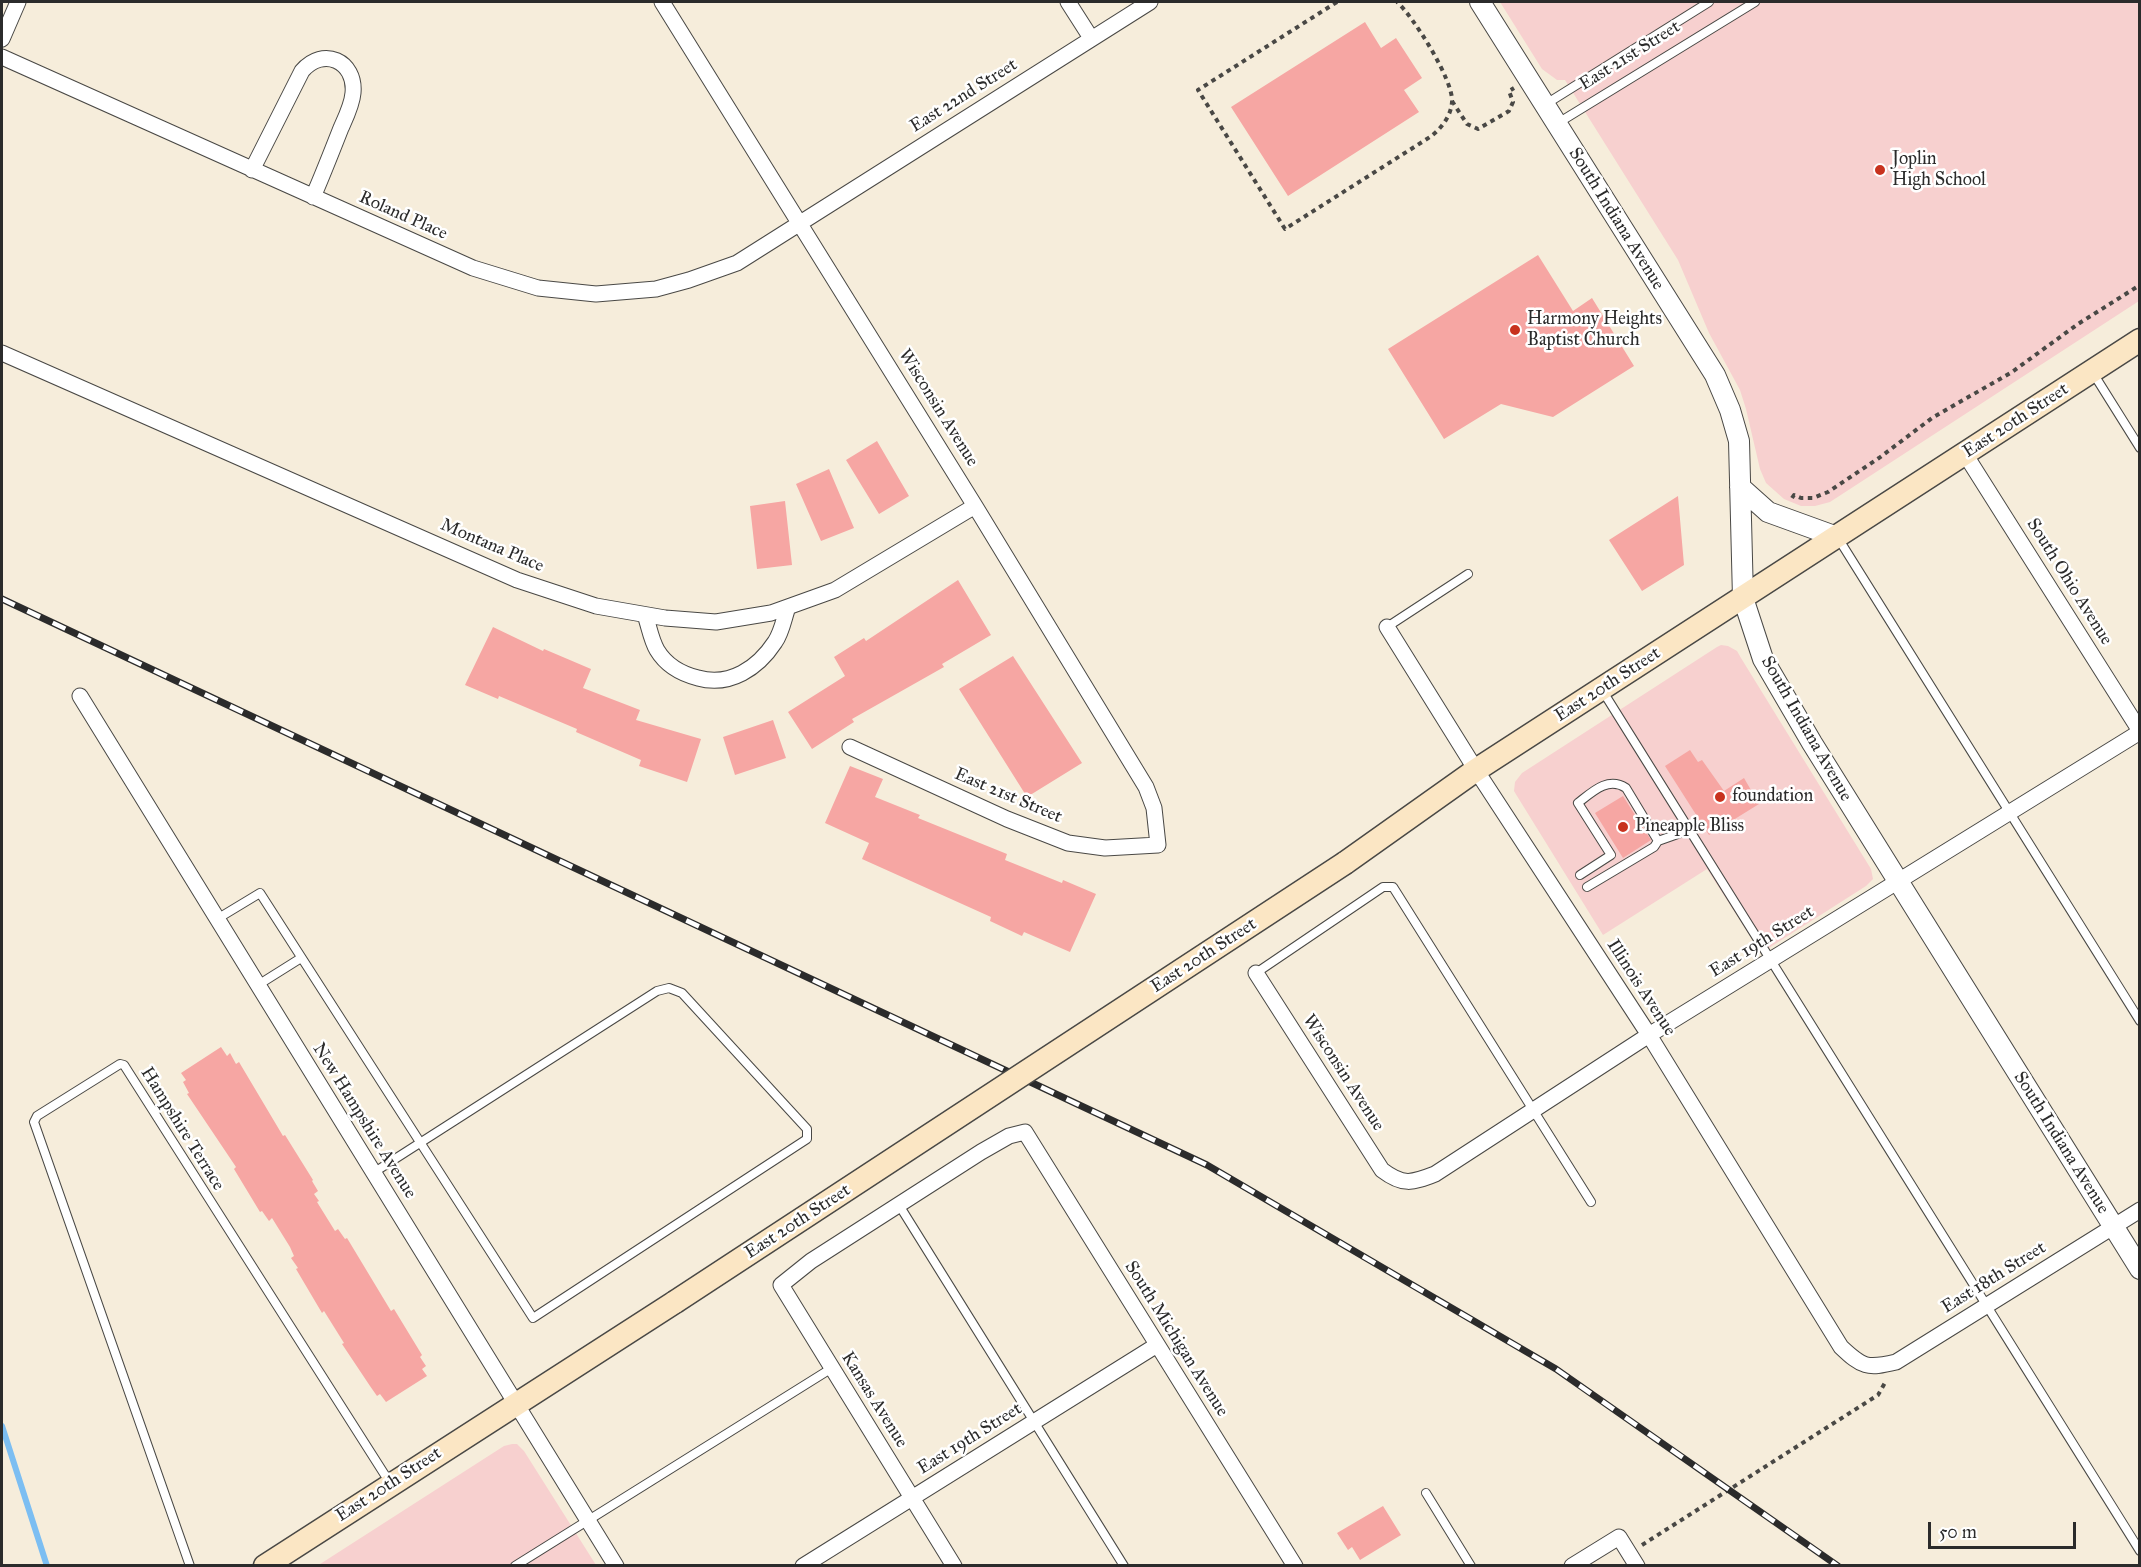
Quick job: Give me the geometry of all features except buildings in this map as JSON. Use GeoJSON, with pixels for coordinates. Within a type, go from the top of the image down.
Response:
{"type":"FeatureCollection","features":[{"type":"Feature","properties":{"kind":"main road","name":"East 20th Street"},"geometry":{"type":"LineString","coordinates":[[273,1564],[390,1485],[675,1302],[1346,863],[1476,770],[2139,340]]}},
{"type":"Feature","properties":{"kind":"street"},"geometry":{"type":"LineString","coordinates":[[2,39],[18,2]]}},
{"type":"Feature","properties":{"kind":"street","name":"Wisconsin Avenue"},"geometry":{"type":"LineString","coordinates":[[662,2],[975,506],[1146,787],[1154,808],[1158,845]]}},
{"type":"Feature","properties":{"kind":"street"},"geometry":{"type":"LineString","coordinates":[[1068,2],[1090,38]]}},
{"type":"Feature","properties":{"kind":"street","name":"East 22nd Street"},"geometry":{"type":"LineString","coordinates":[[800,223],[1150,2]]}},
{"type":"Feature","properties":{"kind":"street","name":"South Indiana Avenue"},"geometry":{"type":"LineString","coordinates":[[1480,2],[1715,375],[1730,410],[1739,441],[1743,598],[1763,659],[1800,723],[2139,1269]]}},
{"type":"Feature","properties":{"kind":"street","name":"Roland Place"},"geometry":{"type":"LineString","coordinates":[[2,57],[473,268],[538,288],[596,294],[656,289],[737,263],[800,223]]}},
{"type":"Feature","properties":{"kind":"street"},"geometry":{"type":"LineString","coordinates":[[252,170],[308,63],[330,58],[340,62],[348,70],[353,82],[351,104],[313,197]]}},
{"type":"Feature","properties":{"kind":"street","name":"Montana Place"},"geometry":{"type":"LineString","coordinates":[[2,353],[517,580],[596,606],[645,615],[716,622],[771,614],[835,590],[975,506]]}},
{"type":"Feature","properties":{"kind":"street","name":"South Ohio Avenue"},"geometry":{"type":"LineString","coordinates":[[1965,454],[2139,732]]}},
{"type":"Feature","properties":{"kind":"street"},"geometry":{"type":"LineString","coordinates":[[1740,487],[1768,512],[1837,537]]}},
{"type":"Feature","properties":{"kind":"street"},"geometry":{"type":"LineString","coordinates":[[645,615],[657,649],[667,662],[686,675],[705,681],[725,680],[745,674],[763,658],[777,640],[788,607]]}},
{"type":"Feature","properties":{"kind":"street","name":"Illinois Avenue"},"geometry":{"type":"LineString","coordinates":[[1387,627],[1476,770],[1649,1035],[1841,1347],[1866,1366]]}},
{"type":"Feature","properties":{"kind":"street","name":"New Hampshire Avenue"},"geometry":{"type":"LineString","coordinates":[[80,696],[616,1566]]}},
{"type":"Feature","properties":{"kind":"street","name":"East 19th Street"},"geometry":{"type":"LineString","coordinates":[[1406,1183],[1435,1174],[1649,1035],[2139,732]]}},
{"type":"Feature","properties":{"kind":"street","name":"East 21st Street"},"geometry":{"type":"LineString","coordinates":[[850,747],[1007,819],[1068,843],[1105,848],[1158,845]]}},
{"type":"Feature","properties":{"kind":"street","name":"Wisconsin Avenue"},"geometry":{"type":"LineString","coordinates":[[1256,973],[1382,1170],[1406,1183]]}},
{"type":"Feature","properties":{"kind":"street","name":"South Michigan Avenue"},"geometry":{"type":"LineString","coordinates":[[899,1204],[981,1152],[1009,1136],[1025,1132],[1295,1566]]}},
{"type":"Feature","properties":{"kind":"street","name":"Kansas Avenue"},"geometry":{"type":"LineString","coordinates":[[899,1204],[811,1261],[781,1285],[954,1566]]}},
{"type":"Feature","properties":{"kind":"street","name":"East 18th Street"},"geometry":{"type":"LineString","coordinates":[[1866,1366],[1896,1362],[2139,1210]]}},
{"type":"Feature","properties":{"kind":"street","name":"East 19th Street"},"geometry":{"type":"LineString","coordinates":[[803,1566],[1157,1345]]}},
{"type":"Feature","properties":{"kind":"street"},"geometry":{"type":"LineString","coordinates":[[1572,1566],[1623,1543],[1636,1566]]}},
{"type":"Feature","properties":{"kind":"lane","name":"East 21st Street"},"geometry":{"type":"LineString","coordinates":[[1545,105],[1709,2]]}},
{"type":"Feature","properties":{"kind":"lane","name":"East 21st Street"},"geometry":{"type":"LineString","coordinates":[[1557,124],[1755,2]]}},
{"type":"Feature","properties":{"kind":"lane"},"geometry":{"type":"LineString","coordinates":[[2092,371],[2139,448]]}},
{"type":"Feature","properties":{"kind":"lane"},"geometry":{"type":"LineString","coordinates":[[1837,537],[2139,1021]]}},
{"type":"Feature","properties":{"kind":"lane"},"geometry":{"type":"LineString","coordinates":[[1387,627],[1468,574]]}},
{"type":"Feature","properties":{"kind":"lane"},"geometry":{"type":"LineString","coordinates":[[1601,689],[2139,1551]]}},
{"type":"Feature","properties":{"kind":"lane"},"geometry":{"type":"LineString","coordinates":[[1619,868],[1578,803],[1602,785],[1620,784],[1626,788],[1658,841]]}},
{"type":"Feature","properties":{"kind":"lane"},"geometry":{"type":"LineString","coordinates":[[1587,887],[1654,847],[1658,841],[1689,830]]}},
{"type":"Feature","properties":{"kind":"lane"},"geometry":{"type":"LineString","coordinates":[[1580,876],[1611,855]]}},
{"type":"Feature","properties":{"kind":"lane"},"geometry":{"type":"LineString","coordinates":[[1256,973],[1383,887],[1393,887],[1591,1202]]}},
{"type":"Feature","properties":{"kind":"lane"},"geometry":{"type":"LineString","coordinates":[[217,919],[260,893],[300,958],[421,1142],[533,1318],[807,1139],[807,1129],[682,993],[669,988],[657,991],[421,1142],[373,1173]]}},
{"type":"Feature","properties":{"kind":"lane"},"geometry":{"type":"LineString","coordinates":[[258,985],[300,958]]}},
{"type":"Feature","properties":{"kind":"lane","name":"Hampshire Terrace"},"geometry":{"type":"LineString","coordinates":[[190,1566],[34,1122],[37,1116],[120,1065],[124,1065],[390,1485]]}},
{"type":"Feature","properties":{"kind":"lane"},"geometry":{"type":"LineString","coordinates":[[899,1204],[1124,1566]]}},
{"type":"Feature","properties":{"kind":"lane"},"geometry":{"type":"LineString","coordinates":[[515,1566],[832,1368]]}},
{"type":"Feature","properties":{"kind":"lane"},"geometry":{"type":"LineString","coordinates":[[1426,1493],[1471,1566]]}},
{"type":"Feature","properties":{"kind":"path"},"geometry":{"type":"LineString","coordinates":[[1337,2],[1198,90],[1285,229],[1430,137],[1445,121],[1452,101]]}},
{"type":"Feature","properties":{"kind":"path"},"geometry":{"type":"LineString","coordinates":[[1397,2],[1408,13],[1443,70],[1452,101],[1467,124],[1480,128],[1511,108],[1513,99],[1509,91],[1515,88]]}},
{"type":"Feature","properties":{"kind":"path"},"geometry":{"type":"LineString","coordinates":[[1792,498],[1794,495],[1801,498],[1813,498],[1828,492],[1879,458],[1932,418],[2007,375],[2078,324],[2139,285]]}},
{"type":"Feature","properties":{"kind":"path"},"geometry":{"type":"LineString","coordinates":[[1623,1543],[1643,1545],[1878,1395],[1896,1362]]}},
{"type":"Feature","properties":{"kind":"shaded area","name":"Joplin High School"},"geometry":{"type":"Polygon","coordinates":[[[1500,2],[2139,2],[2139,301],[1830,502],[1815,506],[1801,506],[1784,499],[1766,483],[1760,469],[1740,390],[1709,333],[1678,260],[1565,80],[1557,80],[1542,69],[1500,2]]]}},
{"type":"Feature","properties":{"kind":"shaded area"},"geometry":{"type":"Polygon","coordinates":[[[1721,645],[1737,651],[1871,869],[1873,879],[1866,886],[1761,953],[1707,869],[1603,935],[1514,791],[1515,782],[1522,773],[1721,645]]]}},
{"type":"Feature","properties":{"kind":"shaded area"},"geometry":{"type":"Polygon","coordinates":[[[517,1444],[524,1451],[596,1565],[317,1566],[504,1446],[517,1444]]]}},
{"type":"Feature","properties":{"kind":"waterway"},"geometry":{"type":"LineString","coordinates":[[2,1426],[47,1566]]}},
{"type":"Feature","properties":{"kind":"railway"},"geometry":{"type":"LineString","coordinates":[[2,599],[1207,1165],[1556,1369],[1838,1566]]}},
{"type":"Feature","properties":{"kind":"place","name":"Joplin High School"},"geometry":{"type":"Point","coordinates":[1880,170]}},
{"type":"Feature","properties":{"kind":"place","name":"Harmony Heights Baptist Church"},"geometry":{"type":"Point","coordinates":[1515,330]}},
{"type":"Feature","properties":{"kind":"place","name":"foundation"},"geometry":{"type":"Point","coordinates":[1720,797]}},
{"type":"Feature","properties":{"kind":"place","name":"Pineapple Bliss"},"geometry":{"type":"Point","coordinates":[1623,827]}}]}
